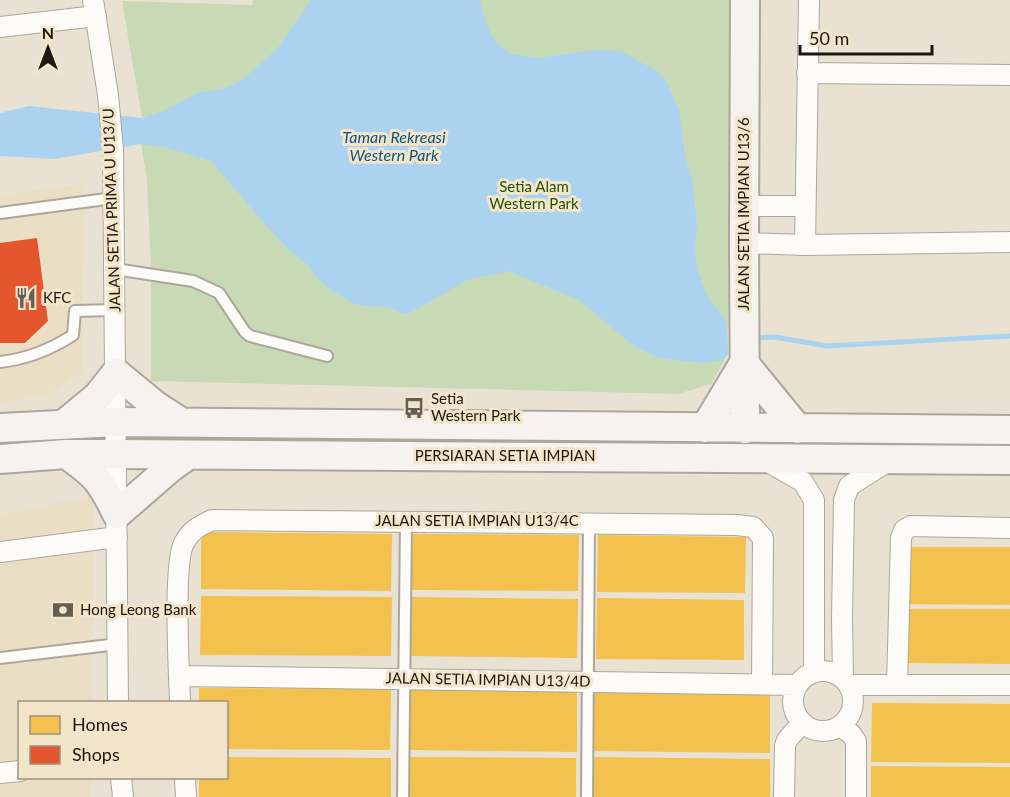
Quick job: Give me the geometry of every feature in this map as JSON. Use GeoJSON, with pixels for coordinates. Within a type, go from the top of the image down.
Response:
{"type":"FeatureCollection","features":[{"type":"Feature","properties":{"kind":"street","name":"JALAN SETIA IMPIAN U13/6"},"geometry":{"type":"LineString","coordinates":[[745,0],[745,429]]}},
{"type":"Feature","properties":{"kind":"street"},"geometry":{"type":"LineString","coordinates":[[805,245],[809,0]]}},
{"type":"Feature","properties":{"kind":"street"},"geometry":{"type":"LineString","coordinates":[[0,27],[95,8]]}},
{"type":"Feature","properties":{"kind":"street","name":"JALAN SETIA PRIMA U U13/U"},"geometry":{"type":"LineString","coordinates":[[95,8],[108,95],[113,150],[118,701]]}},
{"type":"Feature","properties":{"kind":"street"},"geometry":{"type":"LineString","coordinates":[[807,73],[1010,75]]}},
{"type":"Feature","properties":{"kind":"street"},"geometry":{"type":"LineString","coordinates":[[744,206],[805,206]]}},
{"type":"Feature","properties":{"kind":"street"},"geometry":{"type":"LineString","coordinates":[[744,243],[805,245],[1010,242]]}},
{"type":"Feature","properties":{"kind":"street"},"geometry":{"type":"LineString","coordinates":[[705,428],[745,359],[798,429]]}},
{"type":"Feature","properties":{"kind":"street"},"geometry":{"type":"LineString","coordinates":[[64,424],[98,396],[116,373],[156,406],[181,422]]}},
{"type":"Feature","properties":{"kind":"street","name":"PERSIARAN SETIA IMPIAN"},"geometry":{"type":"LineString","coordinates":[[0,428],[116,422],[181,422],[1010,430]]}},
{"type":"Feature","properties":{"kind":"street"},"geometry":{"type":"LineString","coordinates":[[745,429],[776,448],[804,458]]}},
{"type":"Feature","properties":{"kind":"street"},"geometry":{"type":"LineString","coordinates":[[66,454],[91,472],[104,487],[117,525]]}},
{"type":"Feature","properties":{"kind":"street","name":"PERSIARAN SETIA IMPIAN"},"geometry":{"type":"LineString","coordinates":[[0,459],[66,454],[117,454],[1010,460]]}},
{"type":"Feature","properties":{"kind":"street"},"geometry":{"type":"LineString","coordinates":[[0,552],[117,525],[170,468],[188,455]]}},
{"type":"Feature","properties":{"kind":"street"},"geometry":{"type":"LineString","coordinates":[[760,457],[803,482],[814,500],[814,672]]}},
{"type":"Feature","properties":{"kind":"street"},"geometry":{"type":"LineString","coordinates":[[892,458],[849,486],[844,500],[842,618],[846,682],[853,701],[852,710],[848,719],[840,726],[817,731],[802,723],[793,708],[792,699],[797,685],[802,678],[814,672],[830,671],[846,682],[897,686],[1010,686]]}},
{"type":"Feature","properties":{"kind":"street","name":"JALAN SETIA IMPIAN U13/4C"},"geometry":{"type":"LineString","coordinates":[[180,701],[179,570],[183,545],[195,528],[212,520],[589,522],[753,527],[763,538],[762,684]]}},
{"type":"Feature","properties":{"kind":"street"},"geometry":{"type":"LineString","coordinates":[[897,686],[901,538],[904,530],[911,526],[1010,528]]}},
{"type":"Feature","properties":{"kind":"street"},"geometry":{"type":"LineString","coordinates":[[814,618],[842,618]]}},
{"type":"Feature","properties":{"kind":"street","name":"JALAN SETIA IMPIAN U13/4D"},"geometry":{"type":"LineString","coordinates":[[179,676],[797,685]]}},
{"type":"Feature","properties":{"kind":"street"},"geometry":{"type":"LineString","coordinates":[[784,797],[785,746],[787,740],[802,723]]}},
{"type":"Feature","properties":{"kind":"street"},"geometry":{"type":"LineString","coordinates":[[840,726],[856,741],[856,797]]}},
{"type":"Feature","properties":{"kind":"street"},"geometry":{"type":"LineString","coordinates":[[0,773],[18,771]]}},
{"type":"Feature","properties":{"kind":"street"},"geometry":{"type":"LineString","coordinates":[[120,779],[123,797]]}},
{"type":"Feature","properties":{"kind":"street"},"geometry":{"type":"LineString","coordinates":[[185,779],[186,797]]}},
{"type":"Feature","properties":{"kind":"lane"},"geometry":{"type":"LineString","coordinates":[[0,213],[114,198]]}},
{"type":"Feature","properties":{"kind":"lane"},"geometry":{"type":"LineString","coordinates":[[115,269],[193,281],[204,285],[219,293],[250,336],[327,357]]}},
{"type":"Feature","properties":{"kind":"lane"},"geometry":{"type":"LineString","coordinates":[[0,362],[23,359],[56,346],[73,335],[75,311],[115,310]]}},
{"type":"Feature","properties":{"kind":"lane"},"geometry":{"type":"LineString","coordinates":[[403,797],[406,521]]}},
{"type":"Feature","properties":{"kind":"lane"},"geometry":{"type":"LineString","coordinates":[[587,797],[589,522]]}},
{"type":"Feature","properties":{"kind":"lane"},"geometry":{"type":"LineString","coordinates":[[0,658],[118,644]]}},
{"type":"Feature","properties":{"kind":"shaded area"},"geometry":{"type":"Polygon","coordinates":[[[84,184],[82,372],[48,394],[0,403],[0,195],[84,184]]]}},
{"type":"Feature","properties":{"kind":"shaded area"},"geometry":{"type":"Polygon","coordinates":[[[94,496],[92,701],[18,701],[18,779],[91,779],[91,797],[0,797],[0,515],[94,496]]]}},
{"type":"Feature","properties":{"kind":"green space","name":"Setia Alam Western Park"},"geometry":{"type":"Polygon","coordinates":[[[253,0],[730,0],[728,354],[711,384],[678,394],[151,381],[151,267],[147,180],[141,144],[142,118],[122,1],[252,5],[253,0]]]}},
{"type":"Feature","properties":{"kind":"water","name":"Taman Rekreasi Western Park"},"geometry":{"type":"Polygon","coordinates":[[[311,0],[479,0],[488,28],[496,42],[509,53],[538,58],[596,50],[620,51],[657,71],[666,81],[679,110],[685,156],[692,180],[697,225],[695,246],[697,269],[708,298],[724,318],[727,328],[728,354],[723,360],[701,363],[659,358],[634,346],[579,300],[508,271],[467,280],[410,313],[405,314],[388,307],[355,304],[329,289],[319,280],[307,264],[292,253],[269,229],[211,161],[164,147],[141,144],[54,159],[0,156],[0,113],[29,106],[142,118],[164,111],[200,92],[224,89],[242,80],[277,49],[311,0]]]}},
{"type":"Feature","properties":{"kind":"building: Homes"},"geometry":{"type":"Polygon","coordinates":[[[201,532],[392,534],[391,591],[201,589],[201,532]]]}},
{"type":"Feature","properties":{"kind":"building: Homes"},"geometry":{"type":"Polygon","coordinates":[[[412,534],[579,535],[578,591],[412,590],[412,534]]]}},
{"type":"Feature","properties":{"kind":"building: Homes"},"geometry":{"type":"Polygon","coordinates":[[[598,535],[746,537],[745,593],[597,592],[598,535]]]}},
{"type":"Feature","properties":{"kind":"building: Homes"},"geometry":{"type":"Polygon","coordinates":[[[902,547],[1010,547],[1010,605],[901,604],[902,547]]]}},
{"type":"Feature","properties":{"kind":"building: Homes"},"geometry":{"type":"Polygon","coordinates":[[[201,596],[392,597],[391,656],[200,655],[201,596]]]}},
{"type":"Feature","properties":{"kind":"building: Homes"},"geometry":{"type":"Polygon","coordinates":[[[412,597],[578,599],[577,658],[411,656],[412,597]]]}},
{"type":"Feature","properties":{"kind":"building: Homes"},"geometry":{"type":"Polygon","coordinates":[[[597,598],[744,600],[744,660],[596,659],[597,598]]]}},
{"type":"Feature","properties":{"kind":"building: Homes"},"geometry":{"type":"Polygon","coordinates":[[[901,609],[1010,609],[1010,664],[901,663],[901,609]]]}},
{"type":"Feature","properties":{"kind":"building: Homes"},"geometry":{"type":"Polygon","coordinates":[[[199,688],[391,689],[390,750],[228,749],[228,701],[199,701],[199,688]]]}},
{"type":"Feature","properties":{"kind":"building: Homes"},"geometry":{"type":"Polygon","coordinates":[[[410,689],[577,690],[577,752],[410,750],[410,689]]]}},
{"type":"Feature","properties":{"kind":"building: Homes"},"geometry":{"type":"Polygon","coordinates":[[[593,692],[770,693],[770,753],[593,751],[593,692]]]}},
{"type":"Feature","properties":{"kind":"building: Homes"},"geometry":{"type":"Polygon","coordinates":[[[872,703],[1010,704],[1010,763],[871,762],[872,703]]]}},
{"type":"Feature","properties":{"kind":"building: Homes"},"geometry":{"type":"Polygon","coordinates":[[[228,757],[391,758],[391,797],[199,797],[199,779],[228,779],[228,757]]]}},
{"type":"Feature","properties":{"kind":"building: Homes"},"geometry":{"type":"Polygon","coordinates":[[[410,757],[576,758],[576,797],[409,797],[410,757]]]}},
{"type":"Feature","properties":{"kind":"building: Homes"},"geometry":{"type":"Polygon","coordinates":[[[593,757],[770,759],[770,797],[593,797],[593,757]]]}},
{"type":"Feature","properties":{"kind":"building: Homes"},"geometry":{"type":"Polygon","coordinates":[[[871,766],[1010,767],[1010,797],[871,797],[871,766]]]}},
{"type":"Feature","properties":{"kind":"building: Shops"},"geometry":{"type":"Polygon","coordinates":[[[37,238],[48,321],[25,343],[0,343],[0,243],[37,238]]]}},
{"type":"Feature","properties":{"kind":"waterway"},"geometry":{"type":"LineString","coordinates":[[752,338],[775,337],[827,346],[1010,336]]}},
{"type":"Feature","properties":{"kind":"place","name":"KFC"},"geometry":{"type":"Point","coordinates":[26,298]}},
{"type":"Feature","properties":{"kind":"place","name":"Setia Western Park"},"geometry":{"type":"Point","coordinates":[414,408]}},
{"type":"Feature","properties":{"kind":"place","name":"Hong Leong Bank"},"geometry":{"type":"Point","coordinates":[63,610]}}]}
